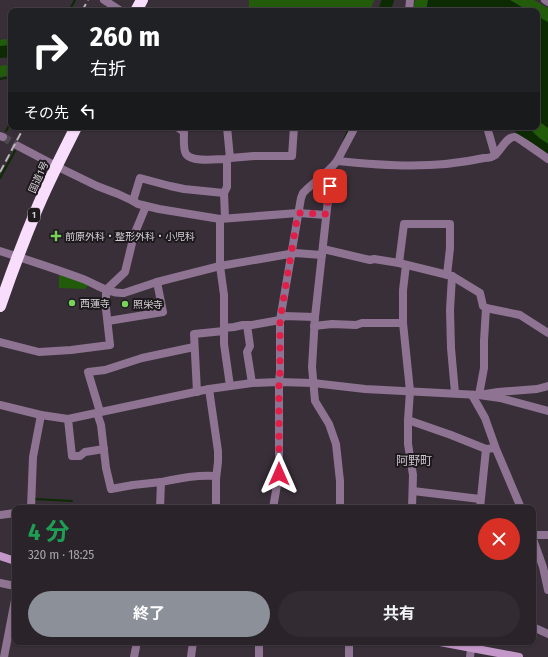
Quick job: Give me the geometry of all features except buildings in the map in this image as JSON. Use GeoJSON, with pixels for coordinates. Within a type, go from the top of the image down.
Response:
{"type":"FeatureCollection","features":[{"type":"Feature","properties":{"kind":"highway","name":"国道1号"},"geometry":{"type":"LineString","coordinates":[[0,306],[37,208],[74,130]]}},
{"type":"Feature","properties":{"kind":"main road"},"geometry":{"type":"LineString","coordinates":[[0,556],[12,560]]}},
{"type":"Feature","properties":{"kind":"main road"},"geometry":{"type":"LineString","coordinates":[[472,645],[519,657]]}},
{"type":"Feature","properties":{"kind":"street"},"geometry":{"type":"LineString","coordinates":[[104,0],[116,8]]}},
{"type":"Feature","properties":{"kind":"street"},"geometry":{"type":"LineString","coordinates":[[181,130],[184,132],[185,153],[188,157],[201,160],[254,156],[292,156],[294,130]]}},
{"type":"Feature","properties":{"kind":"street"},"geometry":{"type":"LineString","coordinates":[[227,130],[227,187],[224,193],[220,266],[224,295],[224,344],[230,386]]}},
{"type":"Feature","properties":{"kind":"street"},"geometry":{"type":"LineString","coordinates":[[274,505],[279,474],[280,320],[298,213],[303,193],[337,161],[353,130]]}},
{"type":"Feature","properties":{"kind":"street"},"geometry":{"type":"LineString","coordinates":[[488,130],[495,156]]}},
{"type":"Feature","properties":{"kind":"street"},"geometry":{"type":"LineString","coordinates":[[337,161],[418,166],[462,162],[495,156],[510,138],[514,137],[517,137],[548,159]]}},
{"type":"Feature","properties":{"kind":"street"},"geometry":{"type":"LineString","coordinates":[[18,146],[97,186],[138,204],[159,209],[223,218],[298,213],[326,214]]}},
{"type":"Feature","properties":{"kind":"street"},"geometry":{"type":"LineString","coordinates":[[331,168],[314,326],[312,367],[316,401],[329,424],[336,444],[340,481],[340,505]]}},
{"type":"Feature","properties":{"kind":"street"},"geometry":{"type":"LineString","coordinates":[[133,201],[140,178],[184,189],[224,193]]}},
{"type":"Feature","properties":{"kind":"street"},"geometry":{"type":"LineString","coordinates":[[0,342],[39,352],[110,345],[106,309],[106,290],[125,272],[134,235],[146,206]]}},
{"type":"Feature","properties":{"kind":"street"},"geometry":{"type":"LineString","coordinates":[[412,505],[413,475],[408,444],[410,391],[403,323],[404,224],[450,224],[451,342],[456,393]]}},
{"type":"Feature","properties":{"kind":"street"},"geometry":{"type":"LineString","coordinates":[[0,251],[83,279],[106,290],[118,293],[124,293],[157,282],[220,266],[295,253],[322,252],[370,260],[374,259],[450,275],[480,293],[483,306],[486,308],[520,315],[548,333]]}},
{"type":"Feature","properties":{"kind":"street"},"geometry":{"type":"LineString","coordinates":[[108,321],[163,312],[157,282]]}},
{"type":"Feature","properties":{"kind":"street"},"geometry":{"type":"LineString","coordinates":[[486,308],[484,368],[476,395],[495,448],[520,505]]}},
{"type":"Feature","properties":{"kind":"street"},"geometry":{"type":"LineString","coordinates":[[197,392],[194,334],[224,330],[243,324],[247,325],[280,320],[284,316],[315,317]]}},
{"type":"Feature","properties":{"kind":"street"},"geometry":{"type":"LineString","coordinates":[[314,326],[332,324],[356,325],[362,323],[403,323]]}},
{"type":"Feature","properties":{"kind":"street"},"geometry":{"type":"LineString","coordinates":[[247,325],[250,346],[247,352],[252,383]]}},
{"type":"Feature","properties":{"kind":"street"},"geometry":{"type":"LineString","coordinates":[[194,347],[142,358],[105,370],[88,372],[99,412],[106,468],[111,489],[133,484],[161,482],[191,476],[216,476]]}},
{"type":"Feature","properties":{"kind":"street"},"geometry":{"type":"LineString","coordinates":[[0,405],[41,415],[68,419],[209,389],[252,383],[279,382],[313,383],[365,389],[476,395],[500,398],[548,411]]}},
{"type":"Feature","properties":{"kind":"street"},"geometry":{"type":"LineString","coordinates":[[476,395],[537,389],[548,385]]}},
{"type":"Feature","properties":{"kind":"street"},"geometry":{"type":"LineString","coordinates":[[209,389],[218,451],[216,505]]}},
{"type":"Feature","properties":{"kind":"street"},"geometry":{"type":"LineString","coordinates":[[31,505],[33,457],[41,415]]}},
{"type":"Feature","properties":{"kind":"street"},"geometry":{"type":"LineString","coordinates":[[68,419],[72,456],[80,456],[85,452],[104,449]]}},
{"type":"Feature","properties":{"kind":"street"},"geometry":{"type":"LineString","coordinates":[[408,420],[486,449],[495,448]]}},
{"type":"Feature","properties":{"kind":"street"},"geometry":{"type":"LineString","coordinates":[[412,491],[480,504],[486,449]]}},
{"type":"Feature","properties":{"kind":"street"},"geometry":{"type":"LineString","coordinates":[[160,505],[161,482]]}},
{"type":"Feature","properties":{"kind":"street"},"geometry":{"type":"LineString","coordinates":[[0,515],[12,513]]}},
{"type":"Feature","properties":{"kind":"street"},"geometry":{"type":"LineString","coordinates":[[536,535],[548,535]]}},
{"type":"Feature","properties":{"kind":"street"},"geometry":{"type":"LineString","coordinates":[[536,547],[548,587]]}},
{"type":"Feature","properties":{"kind":"street"},"geometry":{"type":"LineString","coordinates":[[0,584],[12,586]]}},
{"type":"Feature","properties":{"kind":"street"},"geometry":{"type":"LineString","coordinates":[[4,657],[12,616]]}},
{"type":"Feature","properties":{"kind":"street"},"geometry":{"type":"LineString","coordinates":[[536,628],[548,634]]}},
{"type":"Feature","properties":{"kind":"street"},"geometry":{"type":"LineString","coordinates":[[134,657],[136,645]]}},
{"type":"Feature","properties":{"kind":"street"},"geometry":{"type":"LineString","coordinates":[[191,657],[193,645]]}},
{"type":"Feature","properties":{"kind":"street"},"geometry":{"type":"LineString","coordinates":[[259,645],[259,657]]}},
{"type":"Feature","properties":{"kind":"street"},"geometry":{"type":"LineString","coordinates":[[349,645],[349,657]]}},
{"type":"Feature","properties":{"kind":"street"},"geometry":{"type":"LineString","coordinates":[[470,657],[472,645]]}},
{"type":"Feature","properties":{"kind":"green space"},"geometry":{"type":"Polygon","coordinates":[[[249,0],[374,0],[371,8],[246,8],[249,7],[249,0]]]}},
{"type":"Feature","properties":{"kind":"green space"},"geometry":{"type":"Polygon","coordinates":[[[415,0],[534,0],[548,8],[548,147],[535,139],[527,130],[540,130],[540,8],[414,8],[415,0]]]}},
{"type":"Feature","properties":{"kind":"green space"},"geometry":{"type":"Polygon","coordinates":[[[8,39],[8,49],[0,50],[0,40],[8,39]]]}},
{"type":"Feature","properties":{"kind":"green space"},"geometry":{"type":"Polygon","coordinates":[[[8,65],[8,76],[0,77],[0,66],[8,65]]]}},
{"type":"Feature","properties":{"kind":"green space"},"geometry":{"type":"Polygon","coordinates":[[[59,274],[89,284],[85,289],[59,288],[59,274]]]}},
{"type":"Feature","properties":{"kind":"shaded area"},"geometry":{"type":"Polygon","coordinates":[[[428,0],[510,0],[524,8],[427,8],[428,0]]]}},
{"type":"Feature","properties":{"kind":"shaded area"},"geometry":{"type":"Polygon","coordinates":[[[540,18],[548,22],[548,128],[540,122],[540,18]]]}},
{"type":"Feature","properties":{"kind":"waterway"},"geometry":{"type":"LineString","coordinates":[[71,8],[75,0]]}},
{"type":"Feature","properties":{"kind":"waterway"},"geometry":{"type":"LineString","coordinates":[[385,8],[388,0]]}},
{"type":"Feature","properties":{"kind":"waterway"},"geometry":{"type":"LineString","coordinates":[[0,52],[8,51]]}},
{"type":"Feature","properties":{"kind":"waterway"},"geometry":{"type":"LineString","coordinates":[[0,79],[8,78]]}},
{"type":"Feature","properties":{"kind":"waterway"},"geometry":{"type":"LineString","coordinates":[[6,131],[8,127]]}},
{"type":"Feature","properties":{"kind":"waterway"},"geometry":{"type":"LineString","coordinates":[[344,140],[348,130]]}},
{"type":"Feature","properties":{"kind":"waterway"},"geometry":{"type":"LineString","coordinates":[[522,130],[536,143],[548,151]]}},
{"type":"Feature","properties":{"kind":"waterway"},"geometry":{"type":"LineString","coordinates":[[0,178],[15,151]]}},
{"type":"Feature","properties":{"kind":"waterway"},"geometry":{"type":"LineString","coordinates":[[34,499],[72,501]]}},
{"type":"Feature","properties":{"kind":"tunnel"},"geometry":{"type":"LineString","coordinates":[[3,137],[18,146]]}},
{"type":"Feature","properties":{"kind":"railway"},"geometry":{"type":"LineString","coordinates":[[84,8],[88,0]]}},
{"type":"Feature","properties":{"kind":"railway"},"geometry":{"type":"LineString","coordinates":[[0,172],[22,130]]}},
{"type":"Feature","properties":{"kind":"place","name":"前原外科・整形外科・小児科"},"geometry":{"type":"Point","coordinates":[56,236]}},
{"type":"Feature","properties":{"kind":"place","name":"西蓮寺"},"geometry":{"type":"Point","coordinates":[72,303]}},
{"type":"Feature","properties":{"kind":"place","name":"照栄寺"},"geometry":{"type":"Point","coordinates":[125,304]}},
{"type":"Feature","properties":{"kind":"district","name":"阿野町"},"geometry":{"type":"Point","coordinates":[414,461]}},
{"type":"Feature","properties":{"kind":"route"},"geometry":{"type":"LineString","coordinates":[[279,474],[280,320],[298,213],[326,214],[330,186]]}}]}
